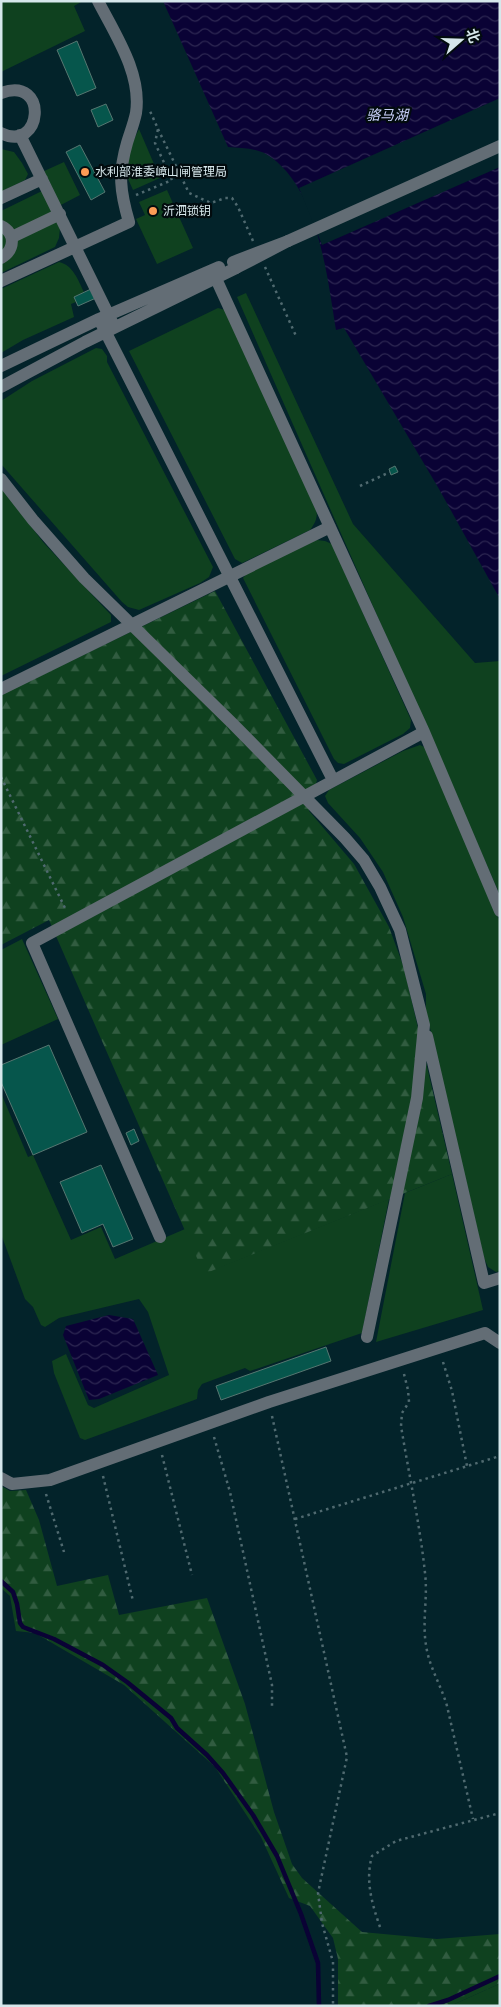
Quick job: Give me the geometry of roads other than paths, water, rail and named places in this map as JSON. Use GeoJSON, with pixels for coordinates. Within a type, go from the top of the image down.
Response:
{"type":"FeatureCollection","features":[{"type":"Feature","properties":{"kind":"street"},"geometry":{"type":"LineString","coordinates":[[1,226],[12,237],[11,248],[2,258],[7,279],[129,222],[121,194],[120,171],[136,112],[136,102],[130,69],[98,1]]}},
{"type":"Feature","properties":{"kind":"street"},"geometry":{"type":"LineString","coordinates":[[1,93],[16,90],[23,92],[34,103],[36,119],[32,126],[20,136],[13,137],[1,133]]}},
{"type":"Feature","properties":{"kind":"street"},"geometry":{"type":"LineString","coordinates":[[20,136],[76,246],[110,330],[229,577],[332,780]]}},
{"type":"Feature","properties":{"kind":"street"},"geometry":{"type":"LineString","coordinates":[[1,366],[104,317],[235,265],[500,146]]}},
{"type":"Feature","properties":{"kind":"street"},"geometry":{"type":"LineString","coordinates":[[1,198],[42,179]]}},
{"type":"Feature","properties":{"kind":"street"},"geometry":{"type":"LineString","coordinates":[[12,237],[60,214]]}},
{"type":"Feature","properties":{"kind":"street"},"geometry":{"type":"LineString","coordinates":[[1,387],[214,274]]}},
{"type":"Feature","properties":{"kind":"street"},"geometry":{"type":"LineString","coordinates":[[214,274],[424,732],[500,911]]}},
{"type":"Feature","properties":{"kind":"street"},"geometry":{"type":"LineString","coordinates":[[1,479],[33,520],[84,578],[303,796],[364,860],[380,887],[402,936],[484,1283],[500,1278]]}},
{"type":"Feature","properties":{"kind":"street"},"geometry":{"type":"LineString","coordinates":[[1,689],[330,527]]}},
{"type":"Feature","properties":{"kind":"street"},"geometry":{"type":"LineString","coordinates":[[160,1237],[32,943],[424,732]]}},
{"type":"Feature","properties":{"kind":"street"},"geometry":{"type":"LineString","coordinates":[[367,1337],[417,1098],[424,1025]]}},
{"type":"Feature","properties":{"kind":"street"},"geometry":{"type":"LineString","coordinates":[[1,1478],[12,1484],[50,1480],[269,1402],[438,1348],[485,1334],[500,1343]]}},
{"type":"Feature","properties":{"kind":"water","name":"骆马湖"},"geometry":{"type":"Polygon","coordinates":[[[163,1],[500,1],[500,599],[439,489],[344,328],[336,330],[324,259],[309,209],[298,187],[284,168],[266,154],[252,149],[228,147],[163,1]]]}},
{"type":"Feature","properties":{"kind":"water"},"geometry":{"type":"Polygon","coordinates":[[[109,1315],[133,1319],[158,1375],[99,1399],[89,1400],[63,1335],[66,1326],[109,1315]]]}},
{"type":"Feature","properties":{"kind":"waterway"},"geometry":{"type":"LineString","coordinates":[[1,1581],[13,1592],[20,1623],[23,1627],[54,1639],[103,1665],[127,1682],[171,1718],[177,1728],[207,1755],[223,1773],[253,1815],[277,1856],[301,1914],[318,1963],[319,2006]]}},
{"type":"Feature","properties":{"kind":"waterway"},"geometry":{"type":"LineString","coordinates":[[429,2006],[448,2000],[500,1976]]}},
{"type":"Feature","properties":{"kind":"place","name":"水利部淮委嶂山闸管理局"},"geometry":{"type":"Point","coordinates":[85,172]}},
{"type":"Feature","properties":{"kind":"place","name":"沂泗锁钥"},"geometry":{"type":"Point","coordinates":[153,211]}}]}
